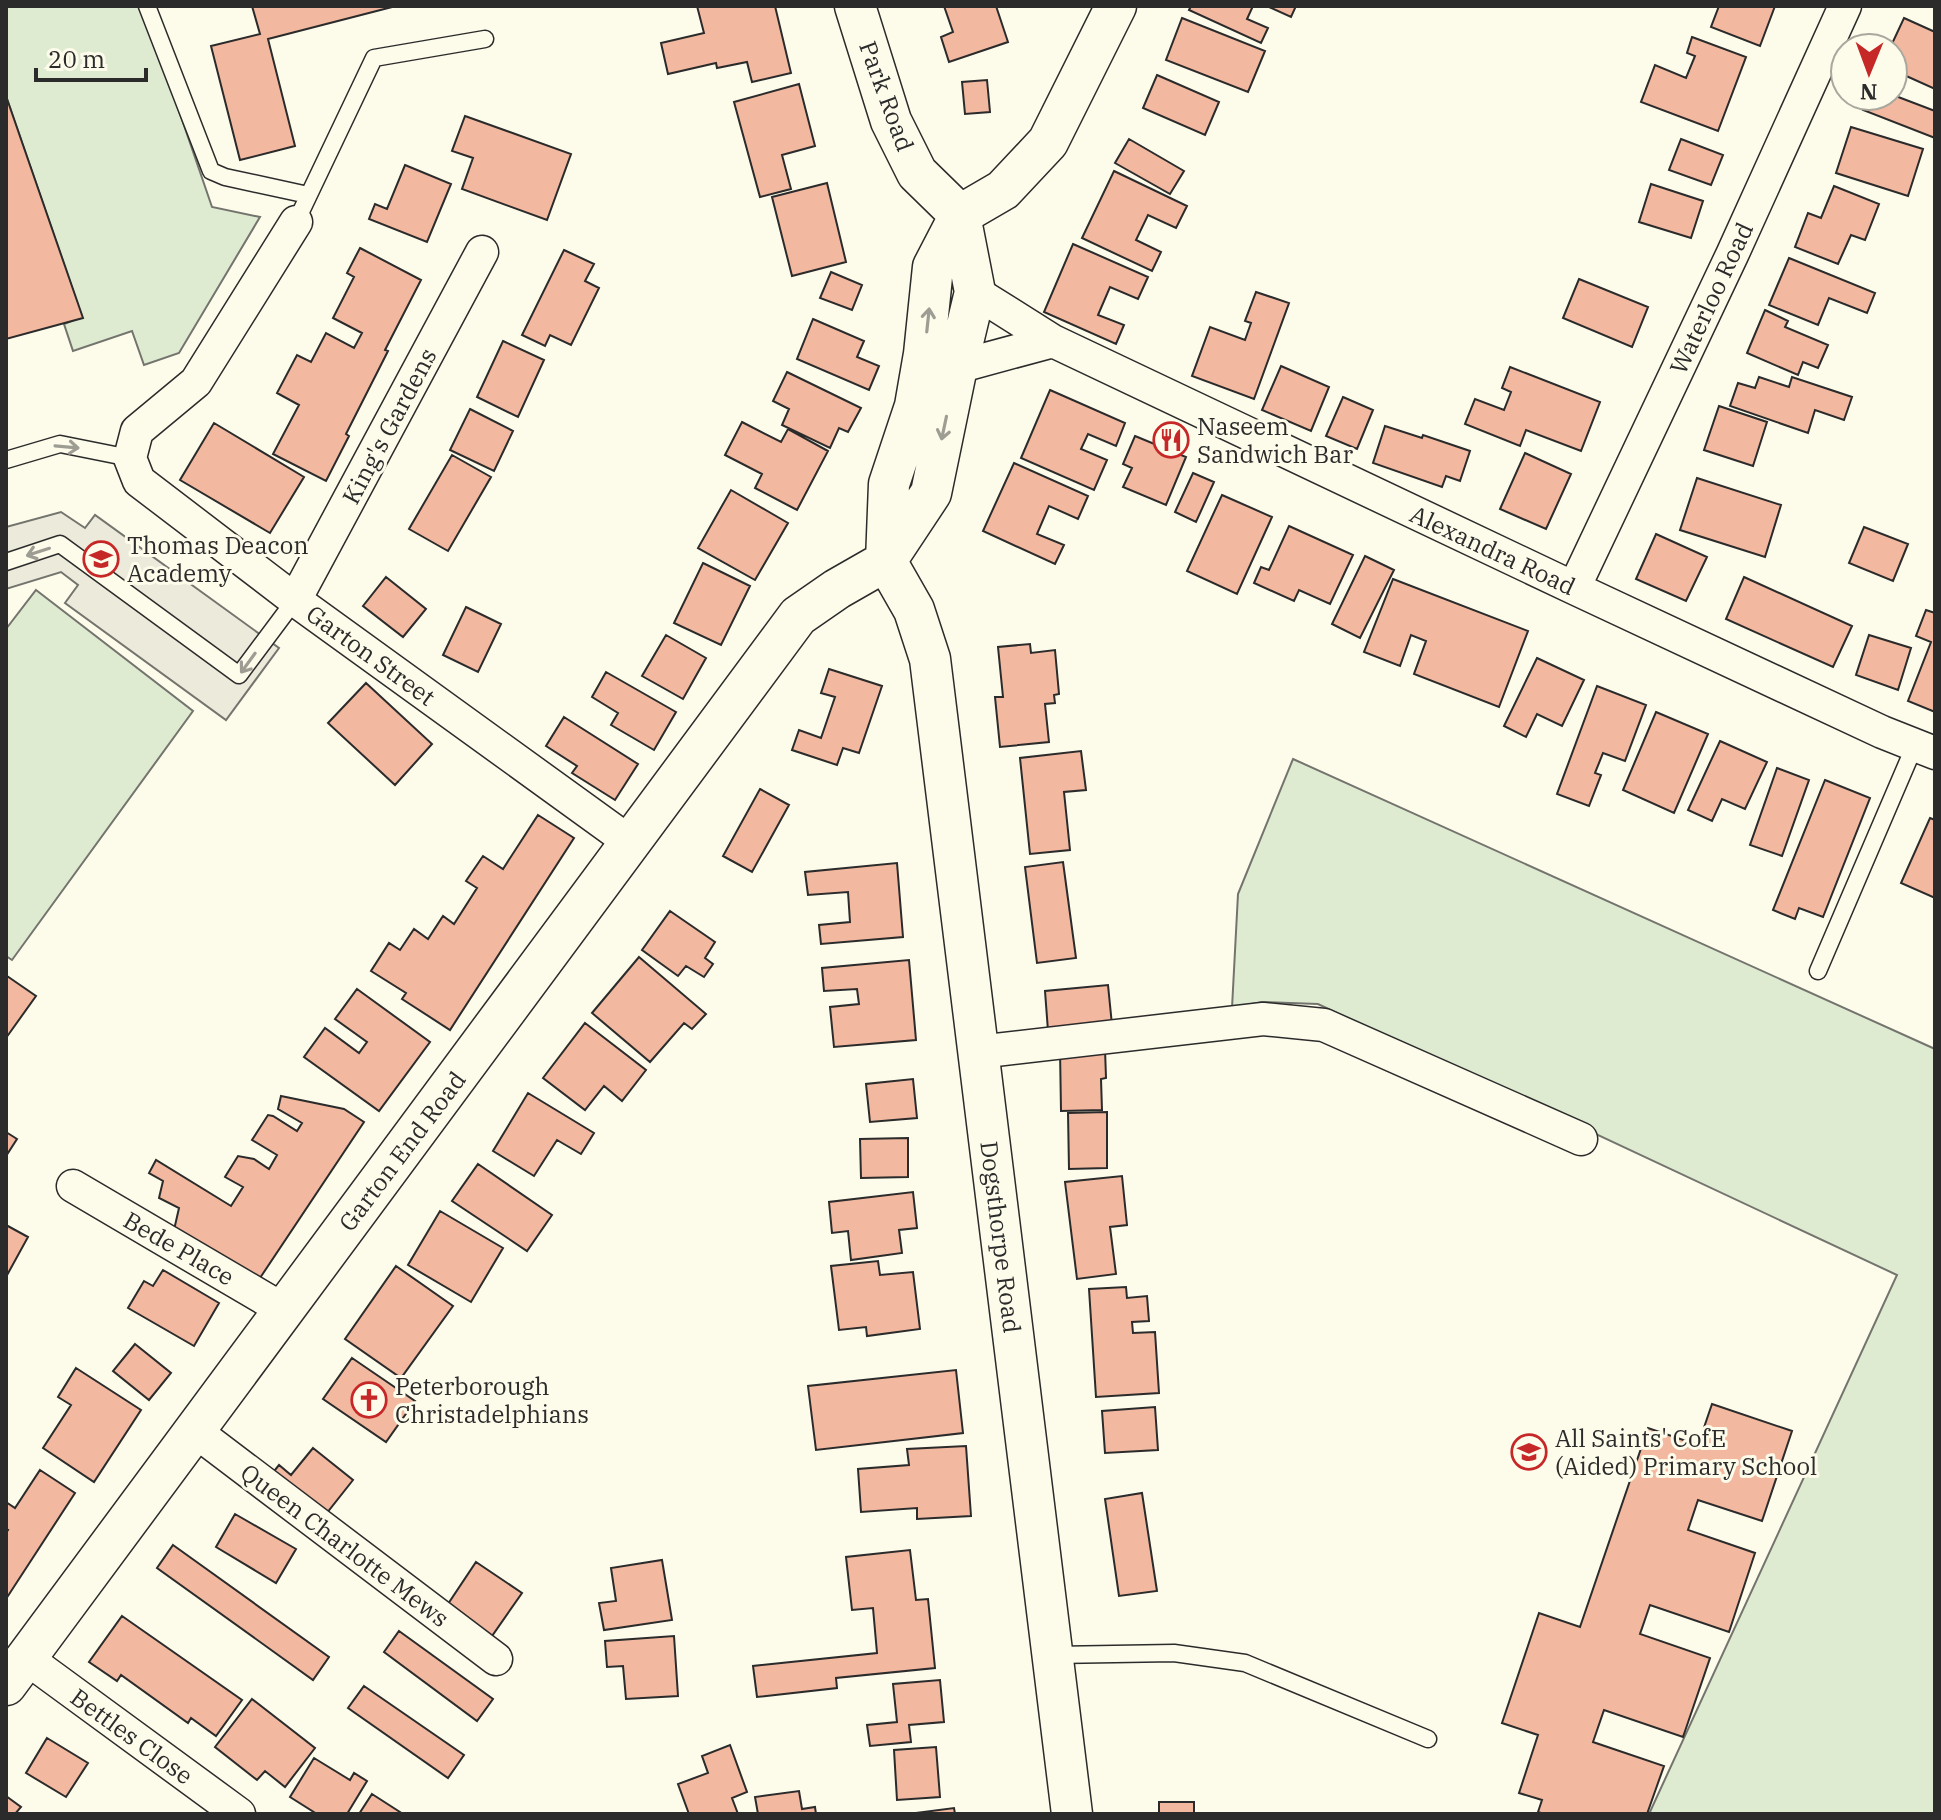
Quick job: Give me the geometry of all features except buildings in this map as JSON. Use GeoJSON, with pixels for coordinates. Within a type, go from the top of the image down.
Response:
{"type":"FeatureCollection","features":[{"type":"Feature","properties":{"kind":"street","name":"Park Road"},"geometry":{"type":"LineString","coordinates":[[855,6],[891,121],[917,173],[960,215]]}},
{"type":"Feature","properties":{"kind":"street"},"geometry":{"type":"LineString","coordinates":[[886,561],[889,484],[915,406],[933,267],[960,215],[1003,190],[1048,142],[1116,6]]}},
{"type":"Feature","properties":{"kind":"street","name":"Waterloo Road"},"geometry":{"type":"LineString","coordinates":[[1574,588],[1732,255],[1845,6]]}},
{"type":"Feature","properties":{"kind":"street"},"geometry":{"type":"LineString","coordinates":[[130,458],[137,431],[196,382],[302,208]]}},
{"type":"Feature","properties":{"kind":"street"},"geometry":{"type":"LineString","coordinates":[[886,561],[931,493],[975,292],[960,215]]}},
{"type":"Feature","properties":{"kind":"street","name":"King's Gardens"},"geometry":{"type":"LineString","coordinates":[[295,600],[482,252]]}},
{"type":"Feature","properties":{"kind":"street","name":"Alexandra Road"},"geometry":{"type":"LineString","coordinates":[[975,292],[1053,341],[1574,588],[1882,732],[1925,749]]}},
{"type":"Feature","properties":{"kind":"street"},"geometry":{"type":"LineString","coordinates":[[957,367],[1053,341]]}},
{"type":"Feature","properties":{"kind":"street","name":"Garton Street"},"geometry":{"type":"LineString","coordinates":[[130,458],[139,481],[295,600],[631,843]]}},
{"type":"Feature","properties":{"kind":"street","name":"Garton End Road"},"geometry":{"type":"LineString","coordinates":[[16,1672],[798,616],[886,561]]}},
{"type":"Feature","properties":{"kind":"street","name":"Dogsthorpe Road"},"geometry":{"type":"LineString","coordinates":[[886,561],[914,610],[930,659],[1072,1814]]}},
{"type":"Feature","properties":{"kind":"street"},"geometry":{"type":"LineString","coordinates":[[978,1052],[1263,1019],[1324,1025],[1581,1139]]}},
{"type":"Feature","properties":{"kind":"street","name":"Bede Place"},"geometry":{"type":"LineString","coordinates":[[73,1186],[284,1310]]}},
{"type":"Feature","properties":{"kind":"street","name":"Queen Charlotte Mews"},"geometry":{"type":"LineString","coordinates":[[195,1431],[496,1659]]}},
{"type":"Feature","properties":{"kind":"street","name":"Bettles Close"},"geometry":{"type":"LineString","coordinates":[[16,1672],[239,1814]]}},
{"type":"Feature","properties":{"kind":"lane"},"geometry":{"type":"LineString","coordinates":[[147,6],[211,171],[302,208],[374,58],[485,39]]}},
{"type":"Feature","properties":{"kind":"lane"},"geometry":{"type":"LineString","coordinates":[[6,460],[60,444],[130,458]]}},
{"type":"Feature","properties":{"kind":"lane"},"geometry":{"type":"LineString","coordinates":[[6,562],[60,544],[239,675],[295,600]]}},
{"type":"Feature","properties":{"kind":"lane"},"geometry":{"type":"LineString","coordinates":[[1818,971],[1925,749]]}},
{"type":"Feature","properties":{"kind":"lane"},"geometry":{"type":"LineString","coordinates":[[1052,1655],[1174,1653],[1245,1663],[1428,1739]]}},
{"type":"Feature","properties":{"kind":"green space"},"geometry":{"type":"Polygon","coordinates":[[[6,6],[143,6],[212,207],[260,217],[179,353],[144,365],[132,331],[73,351],[64,324],[82,317],[6,96],[6,6]]]}},
{"type":"Feature","properties":{"kind":"green space"},"geometry":{"type":"Polygon","coordinates":[[[36,590],[193,711],[12,960],[6,956],[6,629],[36,590]]]}},
{"type":"Feature","properties":{"kind":"green space"},"geometry":{"type":"Polygon","coordinates":[[[1293,759],[1935,1049],[1935,1814],[1649,1814],[1897,1275],[1318,1004],[1262,1002],[1232,1008],[1238,894],[1293,759]]]}},
{"type":"Feature","properties":{"kind":"shaded area"},"geometry":{"type":"Polygon","coordinates":[[[61,512],[85,528],[95,515],[279,648],[226,720],[65,603],[78,585],[61,572],[6,589],[6,527],[61,512]]]}},
{"type":"Feature","properties":{"kind":"place","name":"Naseem Sandwich Bar"},"geometry":{"type":"Point","coordinates":[1171,440]}},
{"type":"Feature","properties":{"kind":"place","name":"Thomas Deacon Academy"},"geometry":{"type":"Point","coordinates":[101,559]}},
{"type":"Feature","properties":{"kind":"place","name":"Peterborough Christadelphians"},"geometry":{"type":"Point","coordinates":[369,1400]}},
{"type":"Feature","properties":{"kind":"place","name":"All Saints' CofE (Aided) Primary School"},"geometry":{"type":"Point","coordinates":[1529,1452]}}]}
